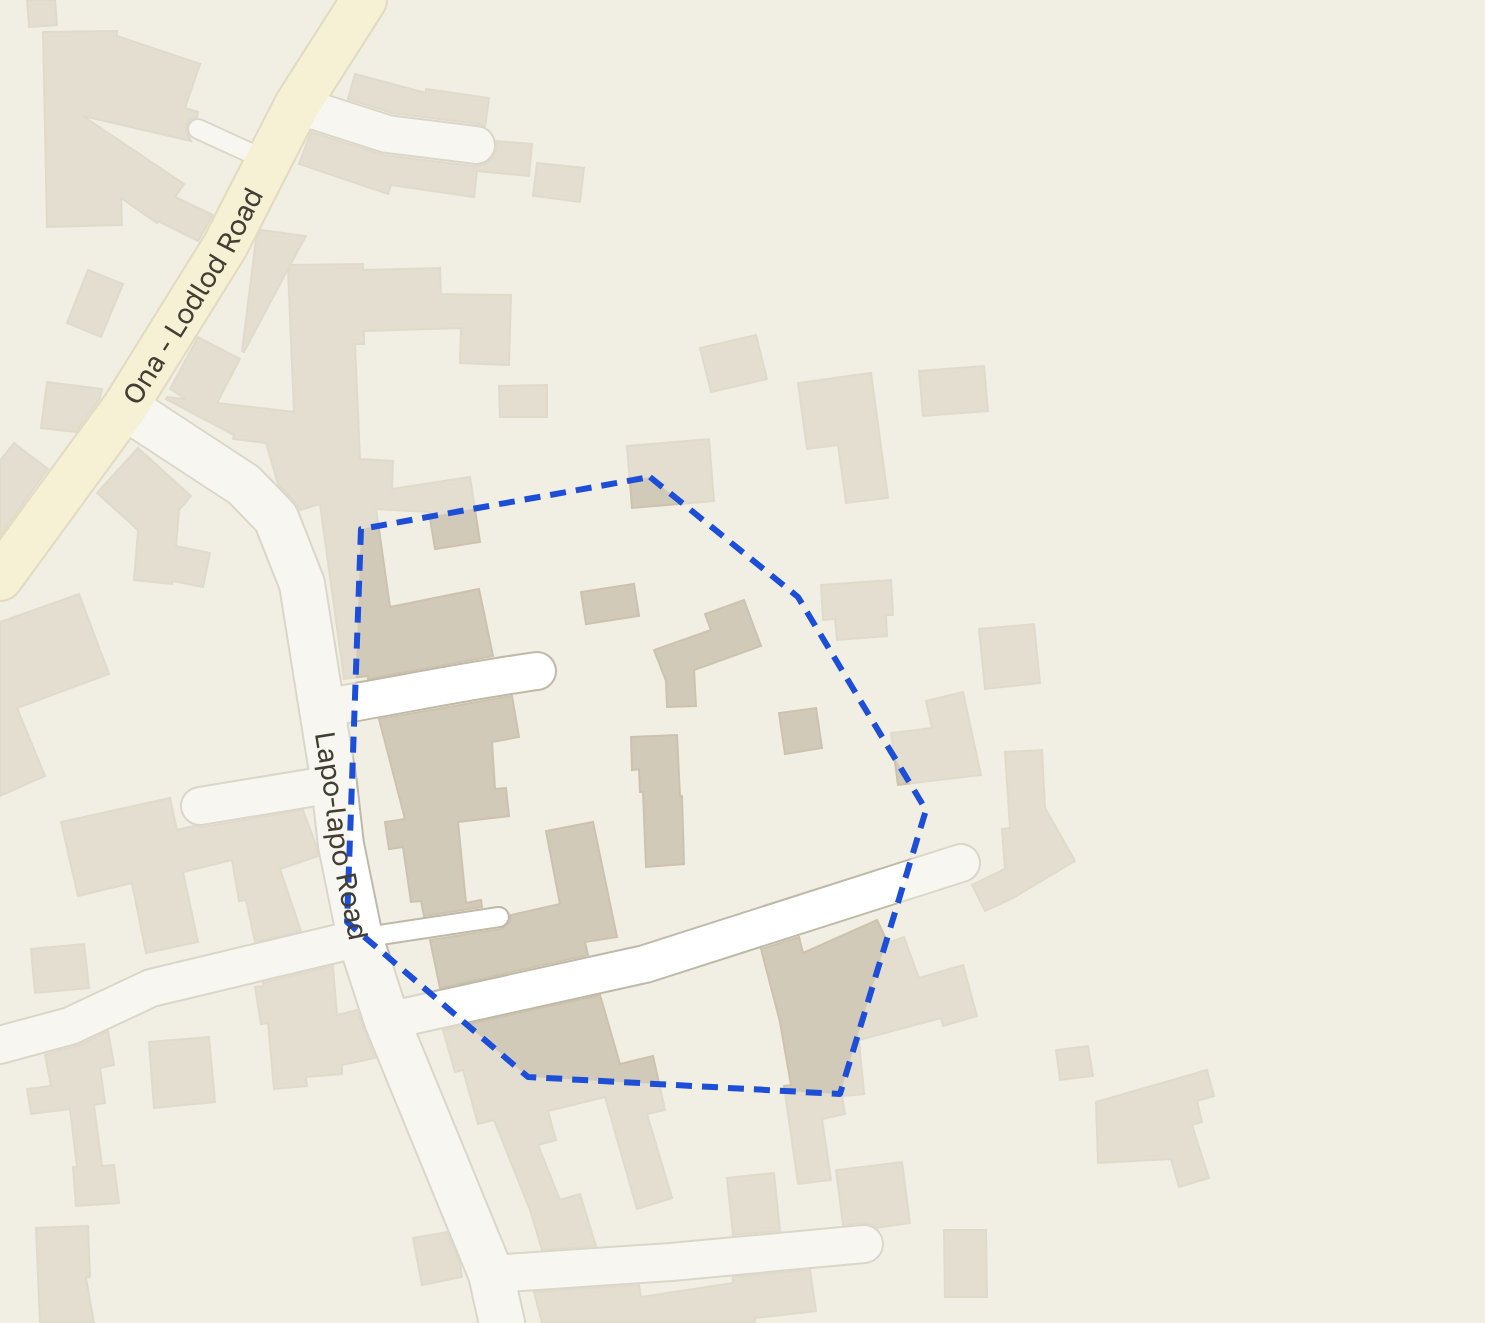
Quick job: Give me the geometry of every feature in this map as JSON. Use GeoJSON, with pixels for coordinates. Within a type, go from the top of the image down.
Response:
{"type":"FeatureCollection","features":[{"type":"Feature","properties":{"kind":"main road","name":"Ona - Lodlod Road"},"geometry":{"type":"LineString","coordinates":[[0,578],[125,407],[225,246],[297,105],[364,0]]}},
{"type":"Feature","properties":{"kind":"street"},"geometry":{"type":"LineString","coordinates":[[297,105],[387,134],[476,145]]}},
{"type":"Feature","properties":{"kind":"street","name":"Lapo-lapo Road"},"geometry":{"type":"LineString","coordinates":[[125,407],[244,485],[276,518],[302,584],[341,845],[360,938],[387,1021],[491,1274],[502,1323]]}},
{"type":"Feature","properties":{"kind":"street"},"geometry":{"type":"LineString","coordinates":[[322,708],[537,671]]}},
{"type":"Feature","properties":{"kind":"street"},"geometry":{"type":"LineString","coordinates":[[200,806],[334,784]]}},
{"type":"Feature","properties":{"kind":"street"},"geometry":{"type":"LineString","coordinates":[[387,1021],[645,964],[961,863]]}},
{"type":"Feature","properties":{"kind":"street"},"geometry":{"type":"LineString","coordinates":[[0,1045],[70,1026],[151,988],[360,938]]}},
{"type":"Feature","properties":{"kind":"street"},"geometry":{"type":"LineString","coordinates":[[491,1274],[671,1262],[864,1244]]}},
{"type":"Feature","properties":{"kind":"lane"},"geometry":{"type":"LineString","coordinates":[[198,129],[268,161]]}},
{"type":"Feature","properties":{"kind":"lane"},"geometry":{"type":"LineString","coordinates":[[360,938],[499,917]]}},
{"type":"Feature","properties":{"kind":"highlighted area"},"geometry":{"type":"Polygon","coordinates":[[[650,477],[798,597],[926,810],[840,1094],[528,1077],[347,922],[361,529],[650,477]]]}},
{"type":"Feature","properties":{"kind":"building"},"geometry":{"type":"Polygon","coordinates":[[[27,0],[55,0],[57,25],[29,27],[27,0]]]}},
{"type":"Feature","properties":{"kind":"building"},"geometry":{"type":"Polygon","coordinates":[[[117,31],[117,36],[200,64],[185,108],[198,112],[197,117],[187,125],[186,131],[191,141],[83,116],[184,184],[175,197],[213,215],[198,241],[157,223],[121,198],[122,225],[47,227],[43,32],[117,31]]]}},
{"type":"Feature","properties":{"kind":"building"},"geometry":{"type":"Polygon","coordinates":[[[355,74],[426,93],[426,89],[489,98],[485,127],[392,113],[348,99],[355,74]]]}},
{"type":"Feature","properties":{"kind":"building"},"geometry":{"type":"Polygon","coordinates":[[[311,132],[384,155],[473,166],[483,165],[492,158],[497,148],[496,141],[532,144],[529,176],[477,171],[474,197],[391,185],[388,194],[299,164],[311,132]]]}},
{"type":"Feature","properties":{"kind":"building"},"geometry":{"type":"Polygon","coordinates":[[[537,163],[584,168],[580,202],[533,196],[537,163]]]}},
{"type":"Feature","properties":{"kind":"building"},"geometry":{"type":"Polygon","coordinates":[[[261,230],[306,236],[290,265],[363,264],[363,270],[440,268],[441,294],[511,295],[509,365],[460,363],[461,328],[364,331],[364,344],[355,344],[360,459],[393,461],[392,489],[470,477],[480,542],[435,549],[429,512],[376,509],[390,607],[479,589],[493,656],[368,679],[368,676],[344,679],[320,504],[300,510],[278,484],[266,443],[233,439],[234,435],[166,399],[186,399],[170,389],[198,337],[240,359],[217,403],[294,412],[288,269],[242,351],[256,239],[261,230]]]}},
{"type":"Feature","properties":{"kind":"building"},"geometry":{"type":"Polygon","coordinates":[[[88,270],[123,284],[101,337],[67,323],[88,270]]]}},
{"type":"Feature","properties":{"kind":"building"},"geometry":{"type":"Polygon","coordinates":[[[756,335],[767,379],[711,392],[700,348],[756,335]]]}},
{"type":"Feature","properties":{"kind":"building"},"geometry":{"type":"Polygon","coordinates":[[[984,366],[988,411],[923,416],[919,371],[984,366]]]}},
{"type":"Feature","properties":{"kind":"building"},"geometry":{"type":"Polygon","coordinates":[[[871,373],[888,498],[846,503],[838,445],[807,449],[798,383],[871,373]]]}},
{"type":"Feature","properties":{"kind":"building"},"geometry":{"type":"Polygon","coordinates":[[[47,382],[102,389],[100,398],[76,432],[41,428],[47,382]]]}},
{"type":"Feature","properties":{"kind":"building"},"geometry":{"type":"Polygon","coordinates":[[[547,385],[547,417],[500,417],[499,386],[547,385]]]}},
{"type":"Feature","properties":{"kind":"building"},"geometry":{"type":"Polygon","coordinates":[[[709,439],[714,501],[632,508],[627,446],[709,439]]]}},
{"type":"Feature","properties":{"kind":"building"},"geometry":{"type":"Polygon","coordinates":[[[14,443],[48,469],[0,536],[0,461],[14,443]]]}},
{"type":"Feature","properties":{"kind":"building"},"geometry":{"type":"Polygon","coordinates":[[[138,448],[191,496],[179,510],[176,546],[210,553],[203,587],[173,581],[172,584],[134,580],[138,530],[97,493],[138,448]]]}},
{"type":"Feature","properties":{"kind":"building"},"geometry":{"type":"Polygon","coordinates":[[[891,580],[893,615],[886,615],[887,636],[837,640],[835,619],[823,620],[821,585],[891,580]]]}},
{"type":"Feature","properties":{"kind":"building"},"geometry":{"type":"Polygon","coordinates":[[[634,584],[639,616],[586,624],[581,592],[634,584]]]}},
{"type":"Feature","properties":{"kind":"building"},"geometry":{"type":"Polygon","coordinates":[[[79,594],[109,674],[17,708],[45,776],[0,796],[0,622],[79,594]]]}},
{"type":"Feature","properties":{"kind":"building"},"geometry":{"type":"Polygon","coordinates":[[[744,600],[761,646],[694,670],[696,706],[667,707],[666,681],[654,650],[711,630],[705,614],[744,600]]]}},
{"type":"Feature","properties":{"kind":"building"},"geometry":{"type":"Polygon","coordinates":[[[1034,624],[1040,683],[985,689],[979,629],[1034,624]]]}},
{"type":"Feature","properties":{"kind":"building"},"geometry":{"type":"Polygon","coordinates":[[[963,692],[981,775],[898,785],[891,733],[932,728],[926,701],[963,692]]]}},
{"type":"Feature","properties":{"kind":"building"},"geometry":{"type":"Polygon","coordinates":[[[512,696],[519,737],[492,742],[495,789],[506,788],[509,816],[458,822],[466,903],[481,900],[482,907],[424,916],[421,901],[411,902],[403,847],[389,849],[385,822],[405,819],[379,719],[512,696]]]}},
{"type":"Feature","properties":{"kind":"building"},"geometry":{"type":"Polygon","coordinates":[[[816,708],[822,748],[785,754],[779,713],[816,708]]]}},
{"type":"Feature","properties":{"kind":"building"},"geometry":{"type":"Polygon","coordinates":[[[677,735],[684,864],[646,867],[643,792],[640,792],[639,769],[632,770],[631,737],[677,735]]]}},
{"type":"Feature","properties":{"kind":"building"},"geometry":{"type":"Polygon","coordinates":[[[1042,750],[1045,808],[1075,861],[985,911],[972,885],[1005,869],[1002,829],[1010,828],[1005,752],[1042,750]]]}},
{"type":"Feature","properties":{"kind":"building"},"geometry":{"type":"Polygon","coordinates":[[[170,798],[177,830],[303,810],[318,856],[280,869],[301,931],[255,942],[246,900],[239,901],[232,860],[183,872],[198,942],[146,953],[132,883],[78,896],[61,822],[170,798]]]}},
{"type":"Feature","properties":{"kind":"building"},"geometry":{"type":"Polygon","coordinates":[[[593,822],[617,937],[585,942],[588,955],[440,988],[430,940],[501,929],[510,922],[511,915],[560,904],[546,831],[593,822]]]}},
{"type":"Feature","properties":{"kind":"building"},"geometry":{"type":"Polygon","coordinates":[[[877,920],[888,943],[904,937],[919,978],[963,965],[977,1016],[943,1026],[941,1018],[859,1040],[864,1094],[842,1096],[845,1114],[822,1119],[831,1180],[798,1184],[784,1086],[791,1085],[780,1022],[761,949],[799,937],[803,953],[877,920]]]}},
{"type":"Feature","properties":{"kind":"building"},"geometry":{"type":"Polygon","coordinates":[[[84,944],[89,988],[35,993],[31,949],[84,944]]]}},
{"type":"Feature","properties":{"kind":"building"},"geometry":{"type":"Polygon","coordinates":[[[333,966],[337,1015],[357,1010],[375,1058],[342,1065],[342,1074],[306,1077],[307,1086],[274,1089],[268,1023],[261,1024],[255,987],[333,966]]]}},
{"type":"Feature","properties":{"kind":"building"},"geometry":{"type":"Polygon","coordinates":[[[600,995],[620,1064],[653,1056],[665,1110],[647,1114],[672,1198],[637,1209],[605,1097],[548,1111],[556,1140],[538,1145],[560,1200],[580,1194],[596,1246],[542,1250],[530,1210],[494,1120],[478,1124],[463,1070],[455,1072],[443,1030],[600,995]]]}},
{"type":"Feature","properties":{"kind":"building"},"geometry":{"type":"Polygon","coordinates":[[[108,1031],[114,1065],[100,1068],[105,1103],[94,1105],[102,1166],[114,1165],[119,1203],[76,1206],[73,1167],[77,1167],[70,1109],[31,1114],[27,1089],[51,1086],[45,1055],[79,1045],[108,1031]]]}},
{"type":"Feature","properties":{"kind":"building"},"geometry":{"type":"Polygon","coordinates":[[[209,1037],[215,1102],[154,1108],[149,1042],[209,1037]]]}},
{"type":"Feature","properties":{"kind":"building"},"geometry":{"type":"Polygon","coordinates":[[[1088,1046],[1093,1076],[1060,1080],[1056,1050],[1088,1046]]]}},
{"type":"Feature","properties":{"kind":"building"},"geometry":{"type":"Polygon","coordinates":[[[1207,1070],[1214,1096],[1197,1101],[1202,1122],[1192,1125],[1209,1178],[1179,1187],[1171,1159],[1098,1163],[1096,1102],[1207,1070]]]}},
{"type":"Feature","properties":{"kind":"building"},"geometry":{"type":"Polygon","coordinates":[[[902,1162],[910,1223],[876,1228],[863,1223],[843,1225],[836,1170],[902,1162]]]}},
{"type":"Feature","properties":{"kind":"building"},"geometry":{"type":"Polygon","coordinates":[[[774,1173],[780,1231],[733,1235],[727,1178],[774,1173]]]}},
{"type":"Feature","properties":{"kind":"building"},"geometry":{"type":"Polygon","coordinates":[[[88,1226],[90,1277],[86,1278],[94,1323],[40,1323],[36,1228],[88,1226]]]}},
{"type":"Feature","properties":{"kind":"building"},"geometry":{"type":"Polygon","coordinates":[[[944,1230],[986,1230],[987,1297],[945,1297],[944,1230]]]}},
{"type":"Feature","properties":{"kind":"building"},"geometry":{"type":"Polygon","coordinates":[[[447,1232],[460,1263],[462,1277],[422,1285],[413,1238],[447,1232]]]}},
{"type":"Feature","properties":{"kind":"building"},"geometry":{"type":"Polygon","coordinates":[[[810,1270],[816,1311],[755,1318],[755,1323],[542,1323],[534,1292],[639,1285],[641,1297],[733,1283],[733,1277],[810,1270]]]}}]}
